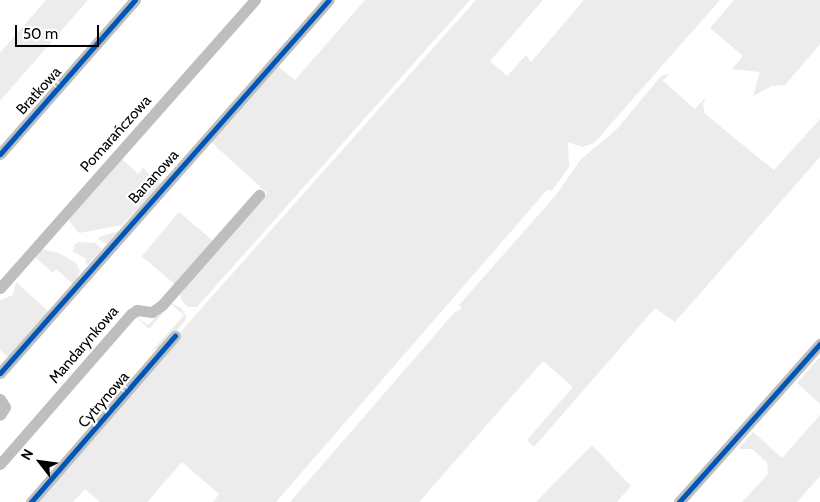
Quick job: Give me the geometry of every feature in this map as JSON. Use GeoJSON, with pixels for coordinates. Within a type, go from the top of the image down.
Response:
{"type":"FeatureCollection","features":[{"type":"Feature","properties":{"kind":"street","name":"Bratkowa"},"geometry":{"type":"LineString","coordinates":[[0,154],[135,0]]}},
{"type":"Feature","properties":{"kind":"street","name":"Pomarańczowa"},"geometry":{"type":"LineString","coordinates":[[0,288],[255,0]]}},
{"type":"Feature","properties":{"kind":"street","name":"Bananowa"},"geometry":{"type":"LineString","coordinates":[[0,374],[329,0]]}},
{"type":"Feature","properties":{"kind":"street","name":"Mandarynkowa"},"geometry":{"type":"LineString","coordinates":[[0,464],[131,314],[137,310],[152,312],[162,305],[259,195]]}},
{"type":"Feature","properties":{"kind":"street","name":"Cytrynowa"},"geometry":{"type":"LineString","coordinates":[[31,502],[175,336]]}},
{"type":"Feature","properties":{"kind":"street"},"geometry":{"type":"LineString","coordinates":[[679,502],[820,344]]}},
{"type":"Feature","properties":{"kind":"street"},"geometry":{"type":"LineString","coordinates":[[0,399],[5,407],[0,414]]}},
{"type":"Feature","properties":{"kind":"shaded area"},"geometry":{"type":"Polygon","coordinates":[[[46,0],[88,0],[0,101],[0,53],[46,0]]]}},
{"type":"Feature","properties":{"kind":"shaded area"},"geometry":{"type":"Polygon","coordinates":[[[365,0],[470,0],[197,307],[188,307],[182,301],[180,293],[267,193],[209,140],[276,65],[295,80],[365,0]]]}},
{"type":"Feature","properties":{"kind":"shaded area"},"geometry":{"type":"Polygon","coordinates":[[[476,0],[543,0],[490,61],[507,76],[526,55],[531,62],[584,0],[720,0],[594,143],[582,147],[568,142],[569,167],[552,191],[547,190],[276,502],[213,502],[219,494],[182,462],[147,502],[100,502],[85,489],[73,502],[34,502],[199,311],[476,0]]]}},
{"type":"Feature","properties":{"kind":"shaded area"},"geometry":{"type":"Polygon","coordinates":[[[734,0],[820,0],[820,44],[785,85],[772,86],[753,96],[760,72],[732,69],[743,56],[710,28],[734,0]]]}},
{"type":"Feature","properties":{"kind":"shaded area"},"geometry":{"type":"Polygon","coordinates":[[[669,74],[663,81],[695,109],[706,97],[703,104],[705,114],[774,170],[820,119],[820,157],[675,322],[655,308],[534,447],[527,440],[573,387],[543,361],[419,502],[290,502],[454,313],[462,308],[459,305],[556,195],[581,159],[616,130],[661,76],[669,74]]]}},
{"type":"Feature","properties":{"kind":"shaded area"},"geometry":{"type":"Polygon","coordinates":[[[119,156],[138,174],[143,168],[162,185],[122,225],[79,233],[69,221],[71,214],[119,156]]]}},
{"type":"Feature","properties":{"kind":"shaded area"},"geometry":{"type":"Polygon","coordinates":[[[179,212],[213,241],[176,285],[142,256],[179,212]]]}},
{"type":"Feature","properties":{"kind":"shaded area"},"geometry":{"type":"Polygon","coordinates":[[[119,231],[107,244],[98,239],[99,237],[119,231]]]}},
{"type":"Feature","properties":{"kind":"shaded area"},"geometry":{"type":"Polygon","coordinates":[[[79,242],[95,243],[102,249],[87,266],[85,258],[73,252],[74,245],[79,242]]]}},
{"type":"Feature","properties":{"kind":"shaded area"},"geometry":{"type":"Polygon","coordinates":[[[40,249],[59,253],[76,263],[80,271],[74,285],[56,269],[53,273],[34,256],[40,249]]]}},
{"type":"Feature","properties":{"kind":"shaded area"},"geometry":{"type":"Polygon","coordinates":[[[16,282],[50,313],[10,359],[0,350],[0,300],[13,295],[16,282]]]}},
{"type":"Feature","properties":{"kind":"shaded area"},"geometry":{"type":"Polygon","coordinates":[[[170,303],[181,308],[186,316],[185,321],[162,347],[152,351],[184,315],[171,304],[149,329],[134,315],[148,325],[170,303]]]}},
{"type":"Feature","properties":{"kind":"shaded area"},"geometry":{"type":"Polygon","coordinates":[[[820,357],[820,404],[797,383],[820,357]]]}},
{"type":"Feature","properties":{"kind":"shaded area"},"geometry":{"type":"Polygon","coordinates":[[[820,415],[820,476],[797,502],[742,502],[768,474],[767,462],[752,449],[738,449],[753,432],[782,458],[820,415]]]}},
{"type":"Feature","properties":{"kind":"shaded area"},"geometry":{"type":"Polygon","coordinates":[[[592,445],[631,486],[617,502],[536,502],[592,445]]]}},
{"type":"Feature","properties":{"kind":"cycle path"},"geometry":{"type":"LineString","coordinates":[[0,154],[135,0]]}},
{"type":"Feature","properties":{"kind":"cycle path"},"geometry":{"type":"LineString","coordinates":[[0,373],[329,0]]}},
{"type":"Feature","properties":{"kind":"cycle path"},"geometry":{"type":"LineString","coordinates":[[31,502],[175,336]]}},
{"type":"Feature","properties":{"kind":"cycle path"},"geometry":{"type":"LineString","coordinates":[[679,502],[820,344]]}}]}
